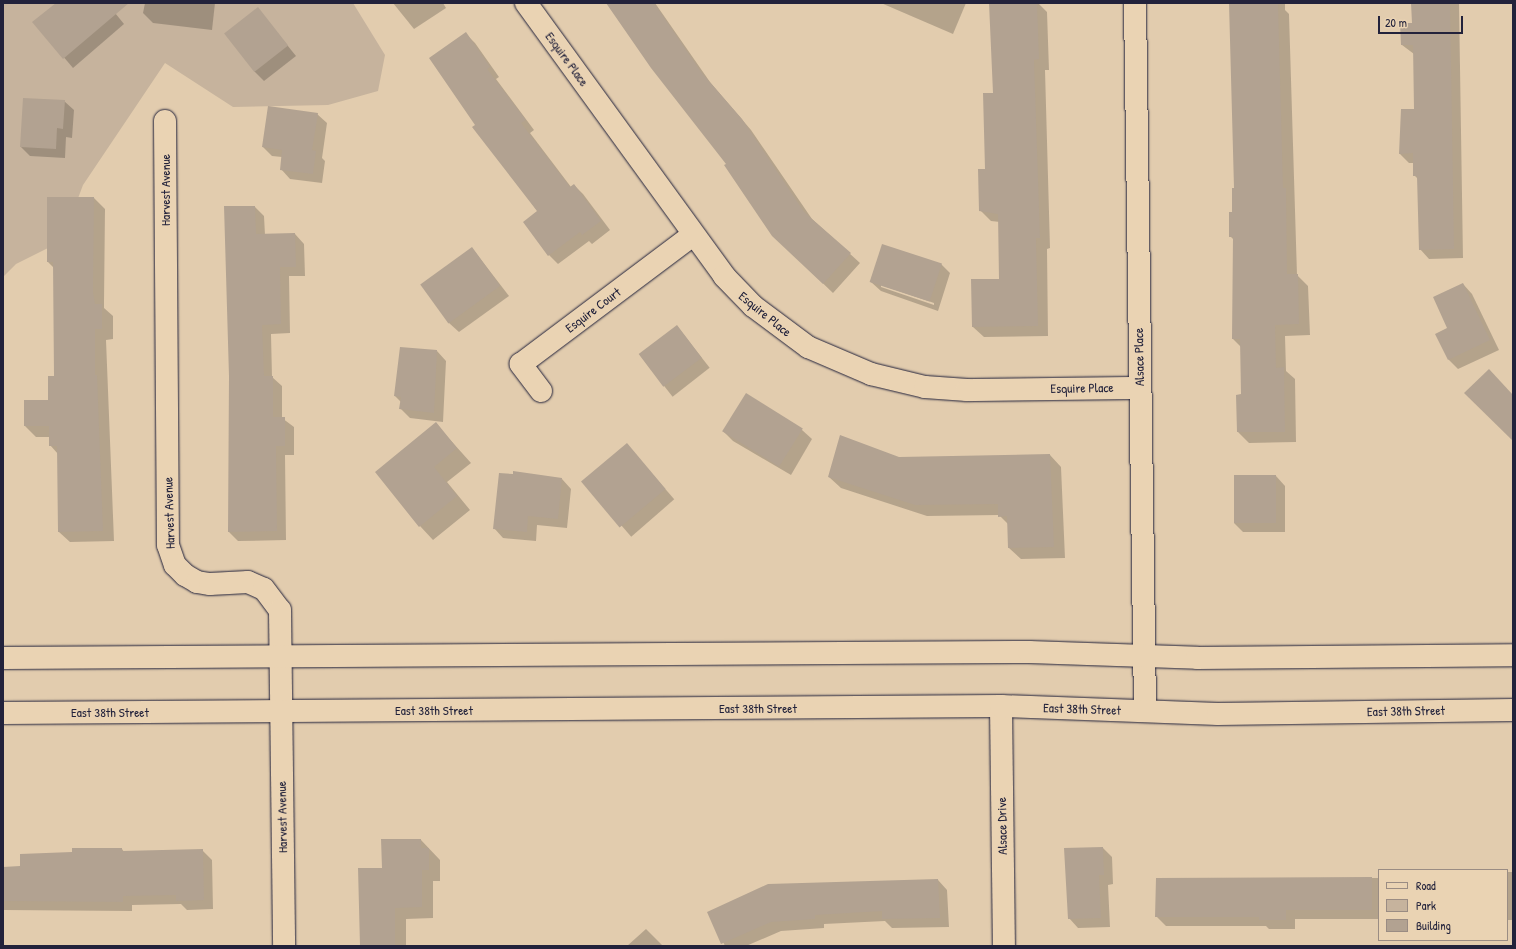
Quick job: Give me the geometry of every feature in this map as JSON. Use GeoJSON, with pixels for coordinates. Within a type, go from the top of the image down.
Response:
{"type":"FeatureCollection","features":[{"type":"Feature","properties":{"kind":"main road","name":"Esquire Place"},"geometry":{"type":"LineString","coordinates":[[526,3],[733,287],[774,324],[821,354],[872,374],[898,382],[953,390],[1139,388]]}},
{"type":"Feature","properties":{"kind":"main road","name":"Alsace Place"},"geometry":{"type":"LineString","coordinates":[[1135,3],[1142,656],[1145,711]]}},
{"type":"Feature","properties":{"kind":"main road","name":"Harvest Avenue"},"geometry":{"type":"LineString","coordinates":[[165,121],[169,551],[180,571],[197,582],[210,584],[248,582],[264,589],[280,610],[284,946]]}},
{"type":"Feature","properties":{"kind":"main road","name":"Esquire Court"},"geometry":{"type":"LineString","coordinates":[[541,391],[521,364],[694,235]]}},
{"type":"Feature","properties":{"kind":"main road"},"geometry":{"type":"LineString","coordinates":[[3,658],[1029,652],[1197,658],[1513,655]]}},
{"type":"Feature","properties":{"kind":"main road","name":"East 38th Street"},"geometry":{"type":"LineString","coordinates":[[3,713],[1001,706],[1218,714],[1513,710]]}},
{"type":"Feature","properties":{"kind":"main road","name":"Alsace Drive"},"geometry":{"type":"LineString","coordinates":[[1001,706],[1004,946]]}},
{"type":"Feature","properties":{"kind":"green space"},"geometry":{"type":"Polygon","coordinates":[[[3,3],[353,3],[385,55],[378,91],[328,105],[233,107],[165,63],[83,185],[62,241],[16,264],[3,277],[3,3]]]}},
{"type":"Feature","properties":{"kind":"building"},"geometry":{"type":"Polygon","coordinates":[[[56,3],[129,3],[63,59],[32,22],[56,3]]]}},
{"type":"Feature","properties":{"kind":"building"},"geometry":{"type":"Polygon","coordinates":[[[606,3],[654,3],[701,72],[742,119],[804,212],[851,253],[823,284],[772,236],[724,165],[726,164],[651,68],[606,3]]]}},
{"type":"Feature","properties":{"kind":"building"},"geometry":{"type":"Polygon","coordinates":[[[989,3],[1037,3],[1039,59],[1034,60],[1040,238],[1036,238],[1038,326],[972,327],[971,279],[999,279],[998,214],[979,211],[978,169],[985,169],[983,93],[993,93],[989,3]]]}},
{"type":"Feature","properties":{"kind":"building"},"geometry":{"type":"Polygon","coordinates":[[[1229,3],[1278,3],[1283,188],[1286,188],[1287,274],[1298,274],[1299,324],[1275,325],[1276,368],[1284,367],[1285,432],[1237,432],[1236,395],[1241,394],[1240,339],[1232,339],[1233,237],[1229,237],[1229,212],[1232,212],[1232,188],[1234,188],[1229,3]]]}},
{"type":"Feature","properties":{"kind":"building"},"geometry":{"type":"Polygon","coordinates":[[[1411,3],[1450,3],[1454,249],[1419,250],[1417,176],[1413,176],[1413,153],[1399,154],[1401,109],[1414,109],[1413,45],[1401,45],[1400,23],[1412,23],[1411,3]]]}},
{"type":"Feature","properties":{"kind":"building"},"geometry":{"type":"Polygon","coordinates":[[[258,7],[288,46],[254,72],[224,33],[258,7]]]}},
{"type":"Feature","properties":{"kind":"building"},"geometry":{"type":"Polygon","coordinates":[[[466,32],[490,67],[487,69],[526,120],[521,123],[570,187],[574,184],[601,221],[582,235],[580,232],[548,256],[523,222],[537,211],[472,127],[475,125],[429,58],[466,32]]]}},
{"type":"Feature","properties":{"kind":"building"},"geometry":{"type":"Polygon","coordinates":[[[23,98],[65,100],[63,129],[57,128],[56,149],[20,147],[23,98]]]}},
{"type":"Feature","properties":{"kind":"building"},"geometry":{"type":"Polygon","coordinates":[[[268,106],[318,113],[312,150],[316,151],[313,174],[280,170],[282,150],[262,147],[268,106]]]}},
{"type":"Feature","properties":{"kind":"building"},"geometry":{"type":"Polygon","coordinates":[[[47,197],[94,197],[93,292],[95,304],[102,304],[102,329],[95,329],[95,375],[97,375],[103,531],[58,532],[57,446],[49,446],[49,426],[24,426],[24,400],[48,400],[48,376],[54,376],[53,262],[47,262],[47,197]]]}},
{"type":"Feature","properties":{"kind":"building"},"geometry":{"type":"Polygon","coordinates":[[[224,206],[255,206],[256,234],[295,233],[296,267],[280,267],[281,324],[262,325],[264,376],[273,376],[273,417],[285,417],[285,446],[276,446],[277,531],[228,532],[229,376],[224,206]]]}},
{"type":"Feature","properties":{"kind":"building"},"geometry":{"type":"Polygon","coordinates":[[[882,244],[942,263],[930,302],[870,282],[882,244]]]}},
{"type":"Feature","properties":{"kind":"building"},"geometry":{"type":"Polygon","coordinates":[[[472,247],[500,286],[448,323],[420,285],[472,247]]]}},
{"type":"Feature","properties":{"kind":"building"},"geometry":{"type":"Polygon","coordinates":[[[1463,283],[1490,340],[1448,360],[1435,334],[1447,328],[1433,297],[1463,283]]]}},
{"type":"Feature","properties":{"kind":"building"},"geometry":{"type":"Polygon","coordinates":[[[677,325],[702,358],[663,387],[639,354],[677,325]]]}},
{"type":"Feature","properties":{"kind":"building"},"geometry":{"type":"Polygon","coordinates":[[[400,347],[437,350],[434,413],[399,409],[401,397],[394,396],[400,347]]]}},
{"type":"Feature","properties":{"kind":"building"},"geometry":{"type":"Polygon","coordinates":[[[1489,369],[1513,395],[1513,441],[1464,393],[1489,369]]]}},
{"type":"Feature","properties":{"kind":"building"},"geometry":{"type":"Polygon","coordinates":[[[746,393],[803,429],[779,467],[722,431],[746,393]]]}},
{"type":"Feature","properties":{"kind":"building"},"geometry":{"type":"Polygon","coordinates":[[[436,422],[457,448],[434,467],[457,496],[419,527],[375,472],[436,422]]]}},
{"type":"Feature","properties":{"kind":"building"},"geometry":{"type":"Polygon","coordinates":[[[840,435],[899,457],[1050,454],[1054,547],[1008,548],[1007,516],[998,517],[998,504],[915,505],[828,477],[840,435]]]}},
{"type":"Feature","properties":{"kind":"building"},"geometry":{"type":"Polygon","coordinates":[[[627,443],[666,489],[620,528],[581,482],[627,443]]]}},
{"type":"Feature","properties":{"kind":"building"},"geometry":{"type":"Polygon","coordinates":[[[513,471],[562,478],[558,519],[528,516],[527,532],[493,529],[499,473],[513,474],[513,471]]]}},
{"type":"Feature","properties":{"kind":"building"},"geometry":{"type":"Polygon","coordinates":[[[1234,475],[1276,475],[1276,523],[1234,523],[1234,475]]]}},
{"type":"Feature","properties":{"kind":"building"},"geometry":{"type":"Polygon","coordinates":[[[381,839],[421,839],[421,848],[429,848],[429,870],[422,870],[422,907],[395,908],[395,946],[360,946],[358,868],[382,868],[381,839]]]}},
{"type":"Feature","properties":{"kind":"building"},"geometry":{"type":"Polygon","coordinates":[[[1103,847],[1104,875],[1099,875],[1101,918],[1068,919],[1064,848],[1103,847]]]}},
{"type":"Feature","properties":{"kind":"building"},"geometry":{"type":"Polygon","coordinates":[[[72,848],[122,848],[122,851],[203,849],[204,900],[176,901],[176,895],[123,896],[123,902],[3,901],[3,867],[20,866],[20,854],[72,852],[72,848]]]}},
{"type":"Feature","properties":{"kind":"building"},"geometry":{"type":"Polygon","coordinates":[[[1372,877],[1372,910],[1286,910],[1286,920],[1259,920],[1259,917],[1155,917],[1156,878],[1372,877]]]}},
{"type":"Feature","properties":{"kind":"building"},"geometry":{"type":"Polygon","coordinates":[[[938,879],[940,918],[882,919],[882,911],[815,915],[815,919],[771,922],[721,944],[707,912],[768,884],[938,879]]]}}]}
